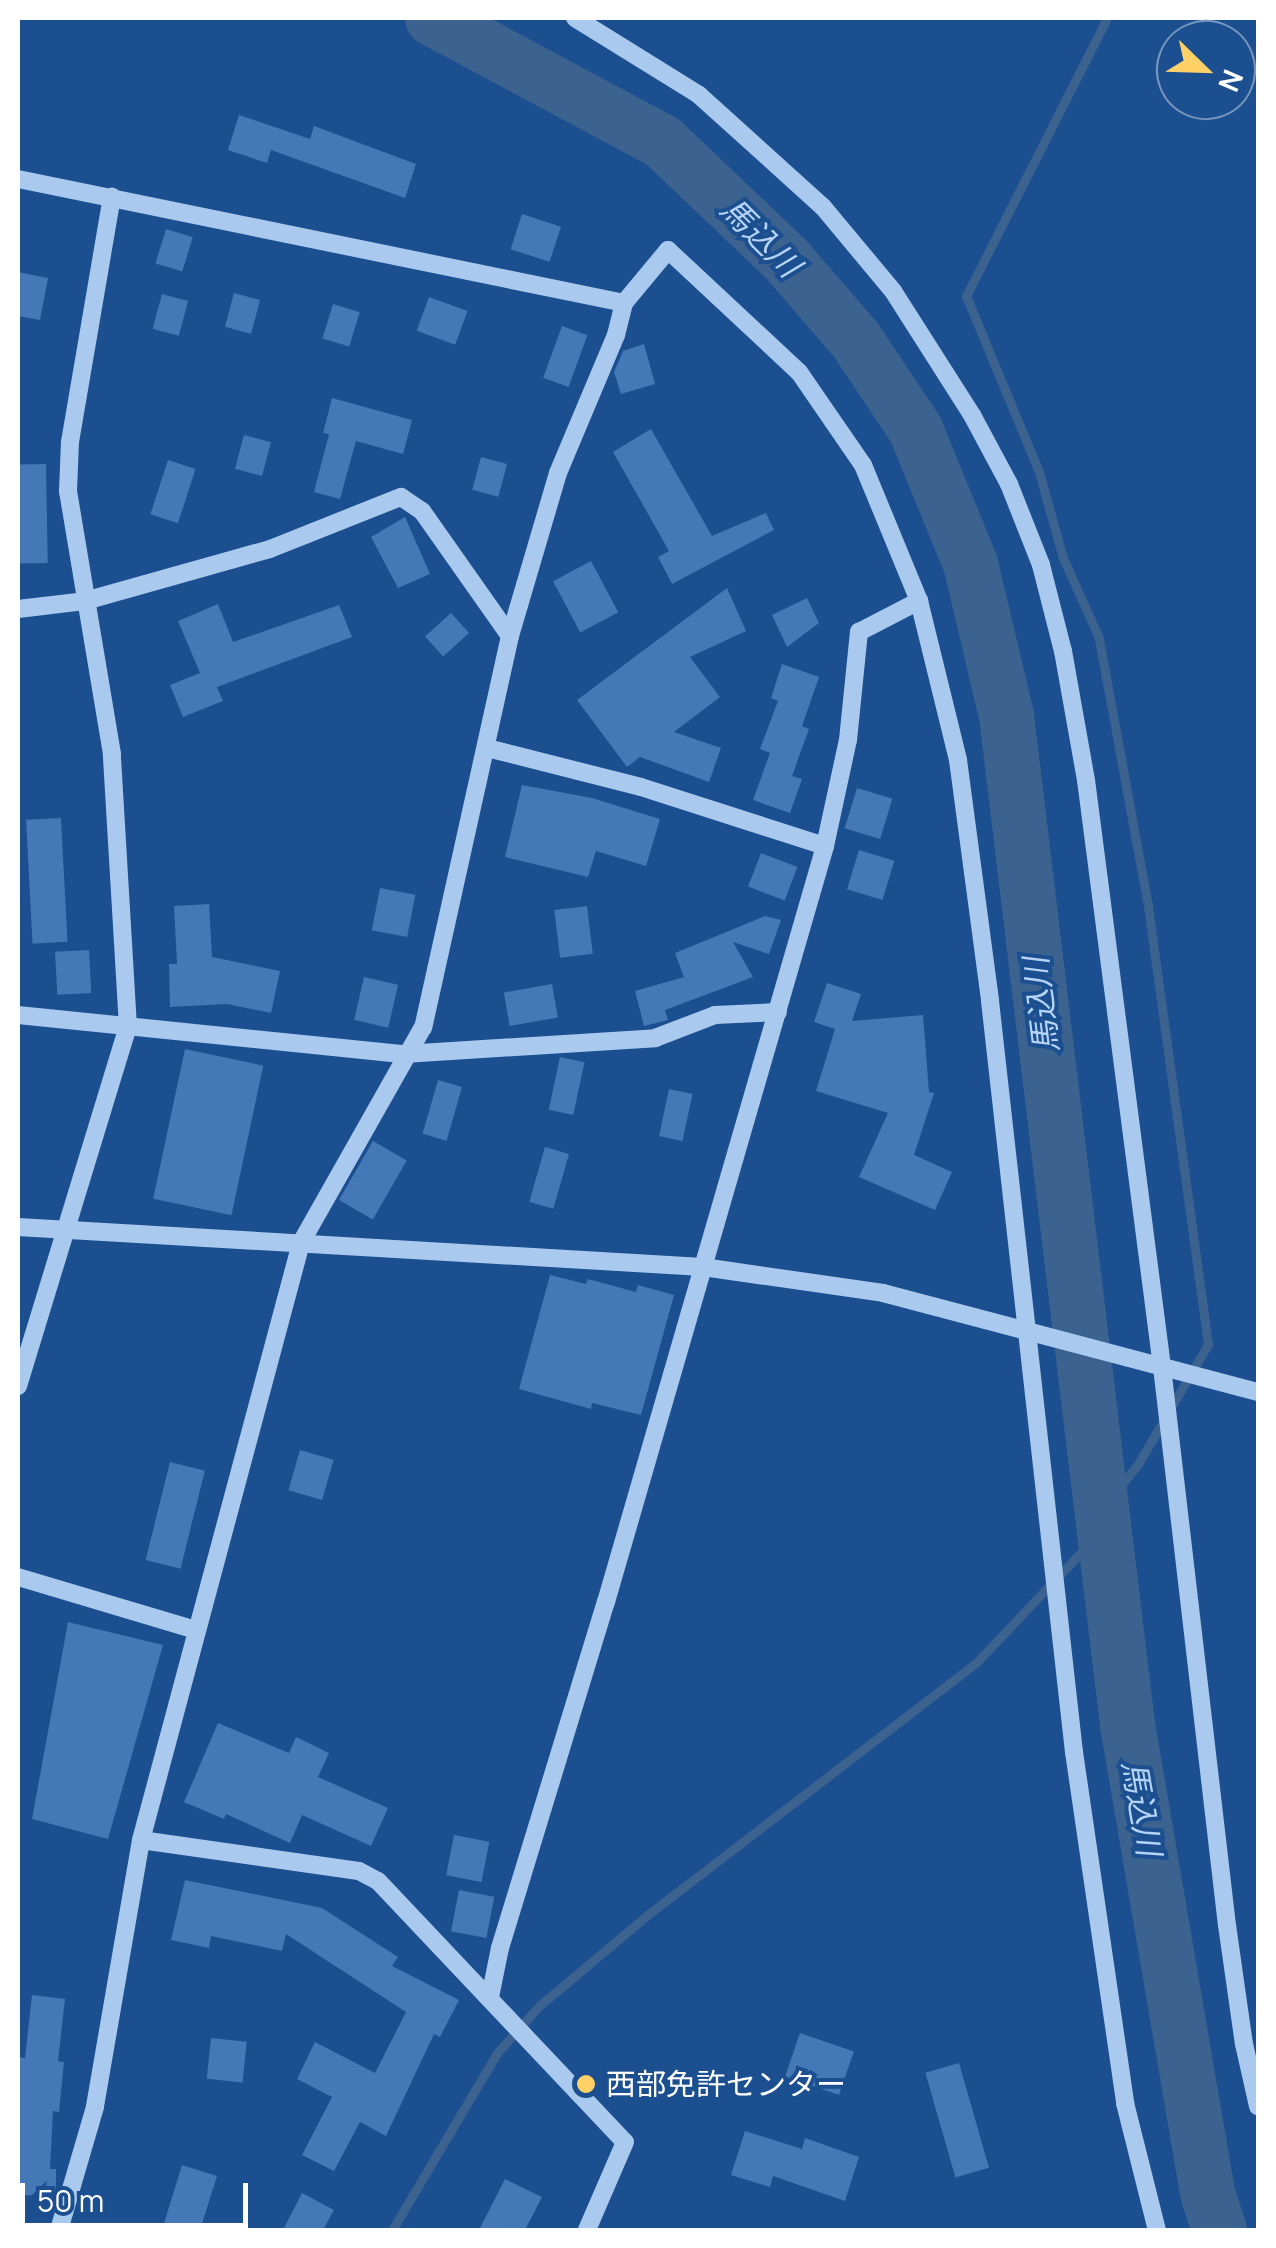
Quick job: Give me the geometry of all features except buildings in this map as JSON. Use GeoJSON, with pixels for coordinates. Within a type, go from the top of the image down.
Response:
{"type":"FeatureCollection","features":[{"type":"Feature","properties":{"kind":"street"},"geometry":{"type":"LineString","coordinates":[[575,18],[699,94],[823,207],[893,292],[972,415],[1009,484],[1041,564],[1063,651],[1086,780],[1166,1368],[1227,1925],[1244,2044],[1258,2106]]}},
{"type":"Feature","properties":{"kind":"street"},"geometry":{"type":"LineString","coordinates":[[18,179],[624,303]]}},
{"type":"Feature","properties":{"kind":"street"},"geometry":{"type":"LineString","coordinates":[[18,1386],[128,1027],[112,754],[68,491],[70,442],[112,197]]}},
{"type":"Feature","properties":{"kind":"street"},"geometry":{"type":"LineString","coordinates":[[59,2230],[98,2092],[141,1840],[301,1244],[422,1027],[510,636],[558,472],[616,335],[624,303],[668,250],[799,372],[863,465],[919,601],[958,760],[1032,1332],[1074,1752],[1124,2104],[1157,2230]]}},
{"type":"Feature","properties":{"kind":"street"},"geometry":{"type":"LineString","coordinates":[[18,609],[85,600],[270,549],[400,497],[422,511],[510,636]]}},
{"type":"Feature","properties":{"kind":"street"},"geometry":{"type":"LineString","coordinates":[[490,1997],[551,1771],[606,1602],[824,846],[848,740],[858,632],[919,601]]}},
{"type":"Feature","properties":{"kind":"street"},"geometry":{"type":"LineString","coordinates":[[487,748],[642,787],[824,846]]}},
{"type":"Feature","properties":{"kind":"street"},"geometry":{"type":"LineString","coordinates":[[18,1015],[404,1054],[655,1038],[714,1015],[778,1012]]}},
{"type":"Feature","properties":{"kind":"street"},"geometry":{"type":"LineString","coordinates":[[18,1227],[703,1267],[884,1293],[1258,1392]]}},
{"type":"Feature","properties":{"kind":"street"},"geometry":{"type":"LineString","coordinates":[[18,1577],[196,1630]]}},
{"type":"Feature","properties":{"kind":"street"},"geometry":{"type":"LineString","coordinates":[[141,1840],[359,1871],[378,1880],[624,2142],[586,2230]]}},
{"type":"Feature","properties":{"kind":"waterway","name":"馬込川"},"geometry":{"type":"LineString","coordinates":[[432,18],[663,142],[785,258],[855,339],[915,429],[970,563],[1006,715],[1127,1724],[1208,2196],[1219,2230]]}},
{"type":"Feature","properties":{"kind":"waterway"},"geometry":{"type":"LineString","coordinates":[[392,2230],[497,2053],[539,2006],[650,1913],[975,1664],[1090,1543],[1100,1512],[1138,1464],[1208,1344],[1148,906],[1099,638],[1063,558],[1039,472],[966,296],[1107,18]]}},
{"type":"Feature","properties":{"kind":"place","name":"西部免許センター"},"geometry":{"type":"Point","coordinates":[586,2084]}}]}
